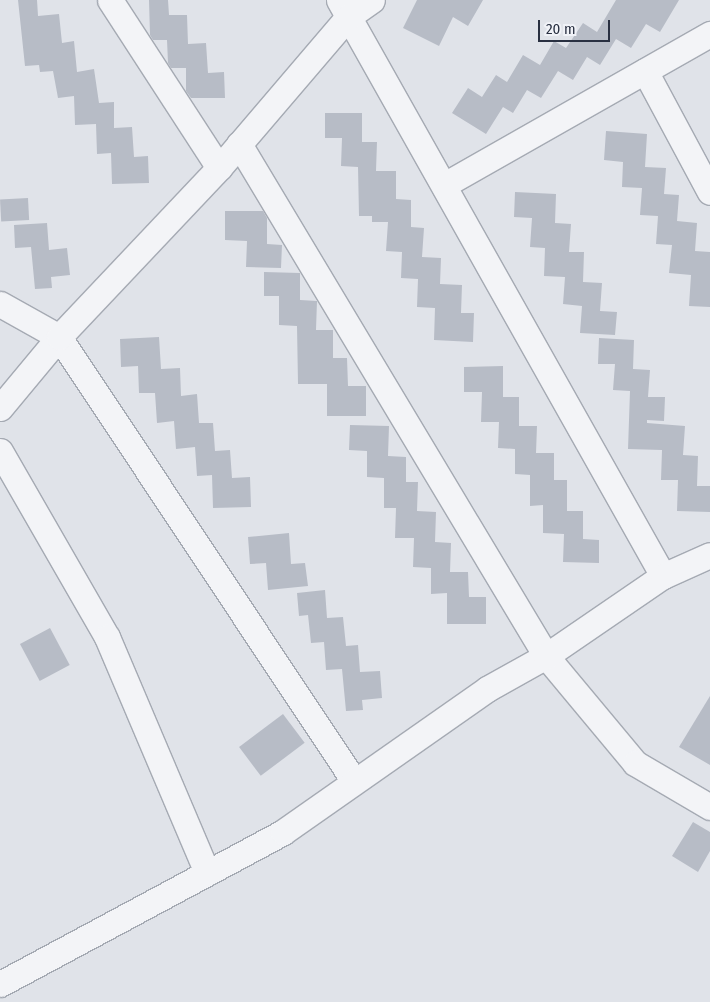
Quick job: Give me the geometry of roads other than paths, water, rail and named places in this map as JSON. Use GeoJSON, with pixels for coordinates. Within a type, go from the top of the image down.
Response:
{"type":"FeatureCollection","features":[{"type":"Feature","properties":{"kind":"street"},"geometry":{"type":"LineString","coordinates":[[110,0],[220,168]]}},
{"type":"Feature","properties":{"kind":"street"},"geometry":{"type":"LineString","coordinates":[[0,408],[60,337],[220,168],[344,8],[372,0]]}},
{"type":"Feature","properties":{"kind":"street"},"geometry":{"type":"LineString","coordinates":[[344,8],[663,576]]}},
{"type":"Feature","properties":{"kind":"street"},"geometry":{"type":"LineString","coordinates":[[444,186],[710,34]]}},
{"type":"Feature","properties":{"kind":"street"},"geometry":{"type":"LineString","coordinates":[[644,71],[710,192]]}},
{"type":"Feature","properties":{"kind":"street"},"geometry":{"type":"LineString","coordinates":[[240,144],[546,656],[635,763],[710,807]]}},
{"type":"Feature","properties":{"kind":"street"},"geometry":{"type":"LineString","coordinates":[[0,304],[60,337],[354,781]]}},
{"type":"Feature","properties":{"kind":"street"},"geometry":{"type":"LineString","coordinates":[[0,451],[107,637],[207,873]]}},
{"type":"Feature","properties":{"kind":"street"},"geometry":{"type":"LineString","coordinates":[[0,984],[283,832],[487,689],[546,656],[663,576],[710,555]]}}]}
